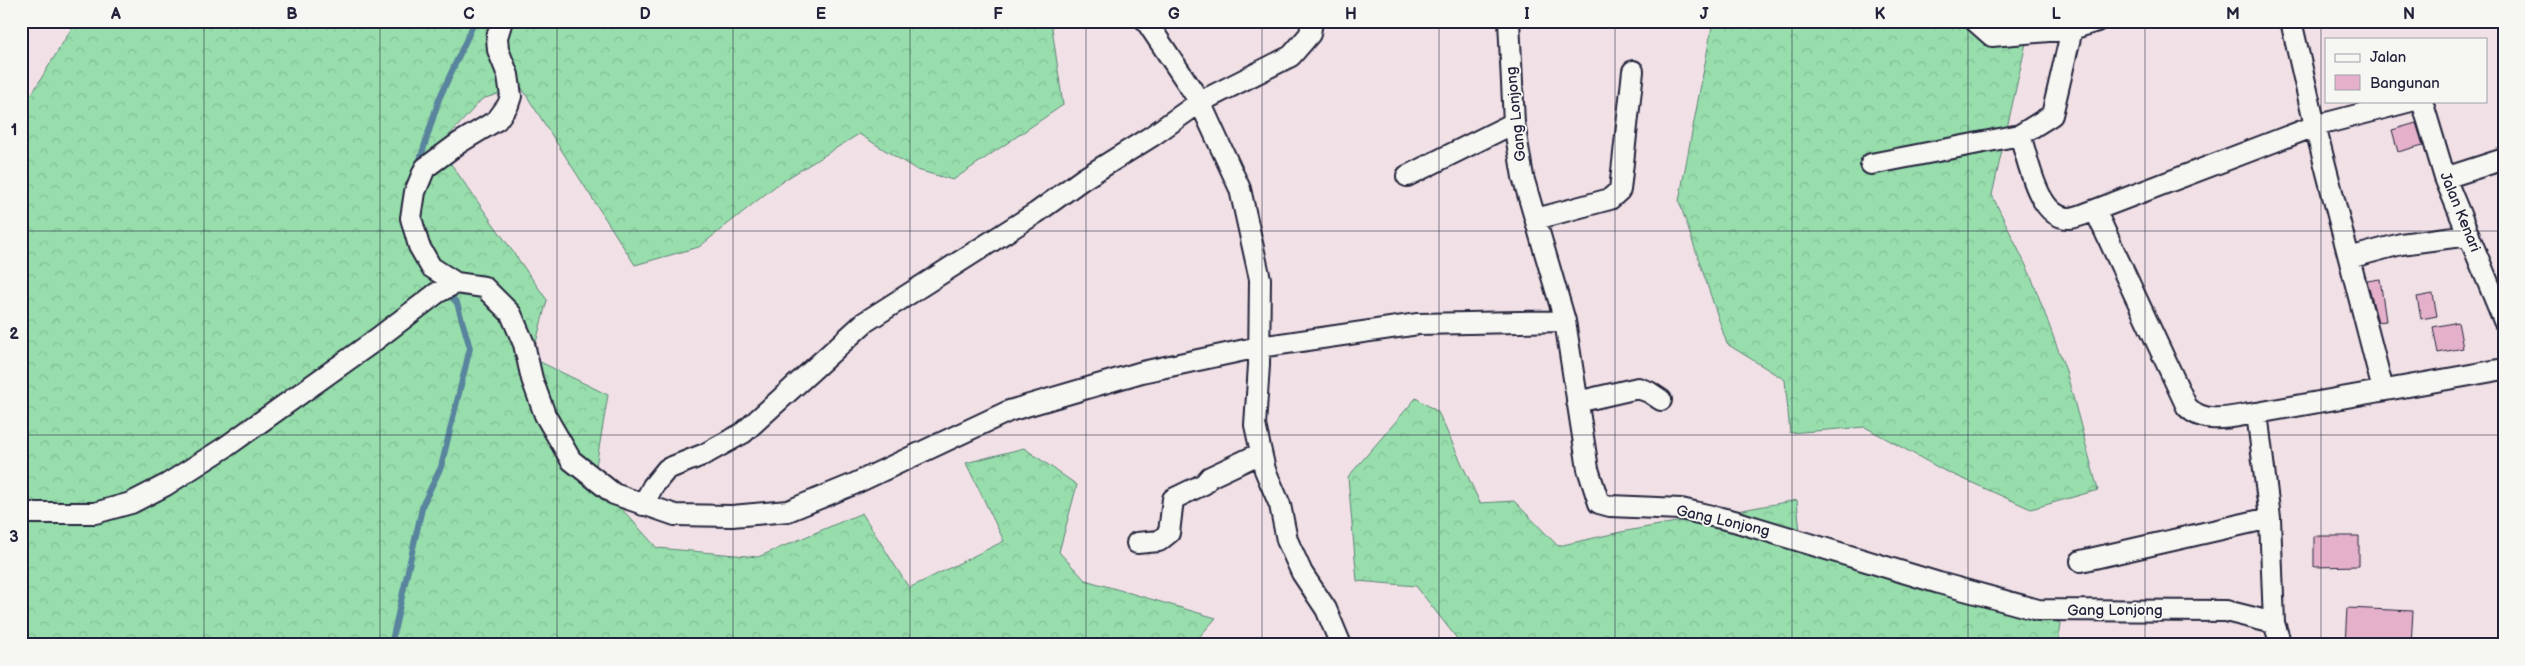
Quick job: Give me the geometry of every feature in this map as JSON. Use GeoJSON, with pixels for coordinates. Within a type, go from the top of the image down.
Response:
{"type":"FeatureCollection","features":[{"type":"Feature","properties":{"kind":"street"},"geometry":{"type":"LineString","coordinates":[[502,21],[497,37],[498,50],[508,75],[511,96],[508,105],[497,120],[459,143],[425,168],[414,192],[411,218],[419,246],[431,267],[456,283],[484,287],[511,314],[524,344],[532,379],[545,414],[571,460],[614,494],[675,515],[732,516],[788,511],[854,484],[1009,410],[1142,372],[1259,347],[1418,324],[1565,321]]}},
{"type":"Feature","properties":{"kind":"street"},"geometry":{"type":"LineString","coordinates":[[1146,21],[1200,102],[1240,189],[1260,280],[1259,347],[1254,425],[1265,470],[1280,505],[1287,540],[1302,573],[1326,610],[1341,645]]}},
{"type":"Feature","properties":{"kind":"street"},"geometry":{"type":"LineString","coordinates":[[643,505],[653,486],[667,469],[705,454],[743,433],[865,322],[915,292],[978,248],[1036,213],[1083,179],[1152,136],[1200,102],[1291,56],[1310,34],[1312,21]]}},
{"type":"Feature","properties":{"kind":"street","name":"Gang Lonjong"},"geometry":{"type":"LineString","coordinates":[[1509,21],[1514,123],[1523,177],[1565,321],[1588,469],[1599,504],[1606,506],[1681,509],[1734,521],[1939,583],[2038,610],[2226,611],[2274,623]]}},
{"type":"Feature","properties":{"kind":"street"},"geometry":{"type":"LineString","coordinates":[[1974,21],[1992,36],[2097,21]]}},
{"type":"Feature","properties":{"kind":"street"},"geometry":{"type":"LineString","coordinates":[[2291,21],[2315,126],[2383,390]]}},
{"type":"Feature","properties":{"kind":"street"},"geometry":{"type":"LineString","coordinates":[[1872,164],[2020,134],[2052,115],[2075,25]]}},
{"type":"Feature","properties":{"kind":"street"},"geometry":{"type":"LineString","coordinates":[[1536,218],[1610,199],[1620,190],[1633,71]]}},
{"type":"Feature","properties":{"kind":"street"},"geometry":{"type":"LineString","coordinates":[[2020,134],[2042,201],[2052,213],[2068,218],[2095,210],[2315,126],[2407,102]]}},
{"type":"Feature","properties":{"kind":"street","name":"Jalan Kenari"},"geometry":{"type":"LineString","coordinates":[[2422,102],[2445,178],[2469,235],[2495,276],[2504,321]]}},
{"type":"Feature","properties":{"kind":"street"},"geometry":{"type":"LineString","coordinates":[[1407,176],[1514,123]]}},
{"type":"Feature","properties":{"kind":"street"},"geometry":{"type":"LineString","coordinates":[[2445,178],[2504,158]]}},
{"type":"Feature","properties":{"kind":"street"},"geometry":{"type":"LineString","coordinates":[[2095,210],[2187,407],[2195,415],[2211,420],[2504,369]]}},
{"type":"Feature","properties":{"kind":"street"},"geometry":{"type":"LineString","coordinates":[[2349,258],[2401,244],[2469,235]]}},
{"type":"Feature","properties":{"kind":"street"},"geometry":{"type":"LineString","coordinates":[[21,513],[95,513],[131,503],[166,485],[235,440],[370,344],[437,293],[456,283]]}},
{"type":"Feature","properties":{"kind":"street"},"geometry":{"type":"LineString","coordinates":[[1578,402],[1638,388],[1649,392],[1661,400]]}},
{"type":"Feature","properties":{"kind":"street"},"geometry":{"type":"LineString","coordinates":[[2257,413],[2270,518],[2274,623],[2281,645]]}},
{"type":"Feature","properties":{"kind":"street"},"geometry":{"type":"LineString","coordinates":[[1137,543],[1160,541],[1169,533],[1173,499],[1204,484],[1210,477],[1261,453]]}},
{"type":"Feature","properties":{"kind":"street"},"geometry":{"type":"LineString","coordinates":[[2081,561],[2270,518]]}},
{"type":"Feature","properties":{"kind":"green space"},"geometry":{"type":"Polygon","coordinates":[[[76,21],[1051,21],[1063,105],[953,180],[917,170],[859,134],[778,184],[699,247],[635,265],[521,87],[482,99],[439,147],[547,300],[532,358],[608,395],[594,478],[657,548],[758,557],[862,513],[909,588],[1004,541],[966,463],[1024,448],[1077,485],[1059,552],[1085,580],[1216,618],[1192,645],[21,645],[21,103],[33,92],[76,21]]]}},
{"type":"Feature","properties":{"kind":"green space"},"geometry":{"type":"Polygon","coordinates":[[[1713,21],[2021,21],[2027,39],[1992,195],[2031,276],[2066,371],[2098,490],[2031,509],[1941,469],[1865,427],[1790,433],[1785,380],[1727,344],[1679,201],[1713,21]]]}},
{"type":"Feature","properties":{"kind":"green space"},"geometry":{"type":"Polygon","coordinates":[[[1416,398],[1438,412],[1480,503],[1514,501],[1558,546],[1621,532],[1797,500],[1802,554],[2061,623],[2058,645],[1462,645],[1416,586],[1357,581],[1348,477],[1416,398]]]}},
{"type":"Feature","properties":{"kind":"building"},"geometry":{"type":"Polygon","coordinates":[[[2416,123],[2423,145],[2398,152],[2392,130],[2416,123]]]}},
{"type":"Feature","properties":{"kind":"building"},"geometry":{"type":"Polygon","coordinates":[[[2380,279],[2386,321],[2378,322],[2367,281],[2380,279]]]}},
{"type":"Feature","properties":{"kind":"building"},"geometry":{"type":"Polygon","coordinates":[[[2433,294],[2437,316],[2421,319],[2417,297],[2433,294]]]}},
{"type":"Feature","properties":{"kind":"building"},"geometry":{"type":"Polygon","coordinates":[[[2458,322],[2463,348],[2438,353],[2433,327],[2458,322]]]}},
{"type":"Feature","properties":{"kind":"building"},"geometry":{"type":"Polygon","coordinates":[[[2314,536],[2359,536],[2359,566],[2314,567],[2314,536]]]}},
{"type":"Feature","properties":{"kind":"building"},"geometry":{"type":"Polygon","coordinates":[[[2347,608],[2413,611],[2411,645],[2345,645],[2347,608]]]}},
{"type":"Feature","properties":{"kind":"waterway"},"geometry":{"type":"LineString","coordinates":[[418,166],[439,99],[475,21]]}},
{"type":"Feature","properties":{"kind":"waterway"},"geometry":{"type":"LineString","coordinates":[[391,645],[423,504],[441,467],[470,348],[457,303],[446,291]]}}]}
